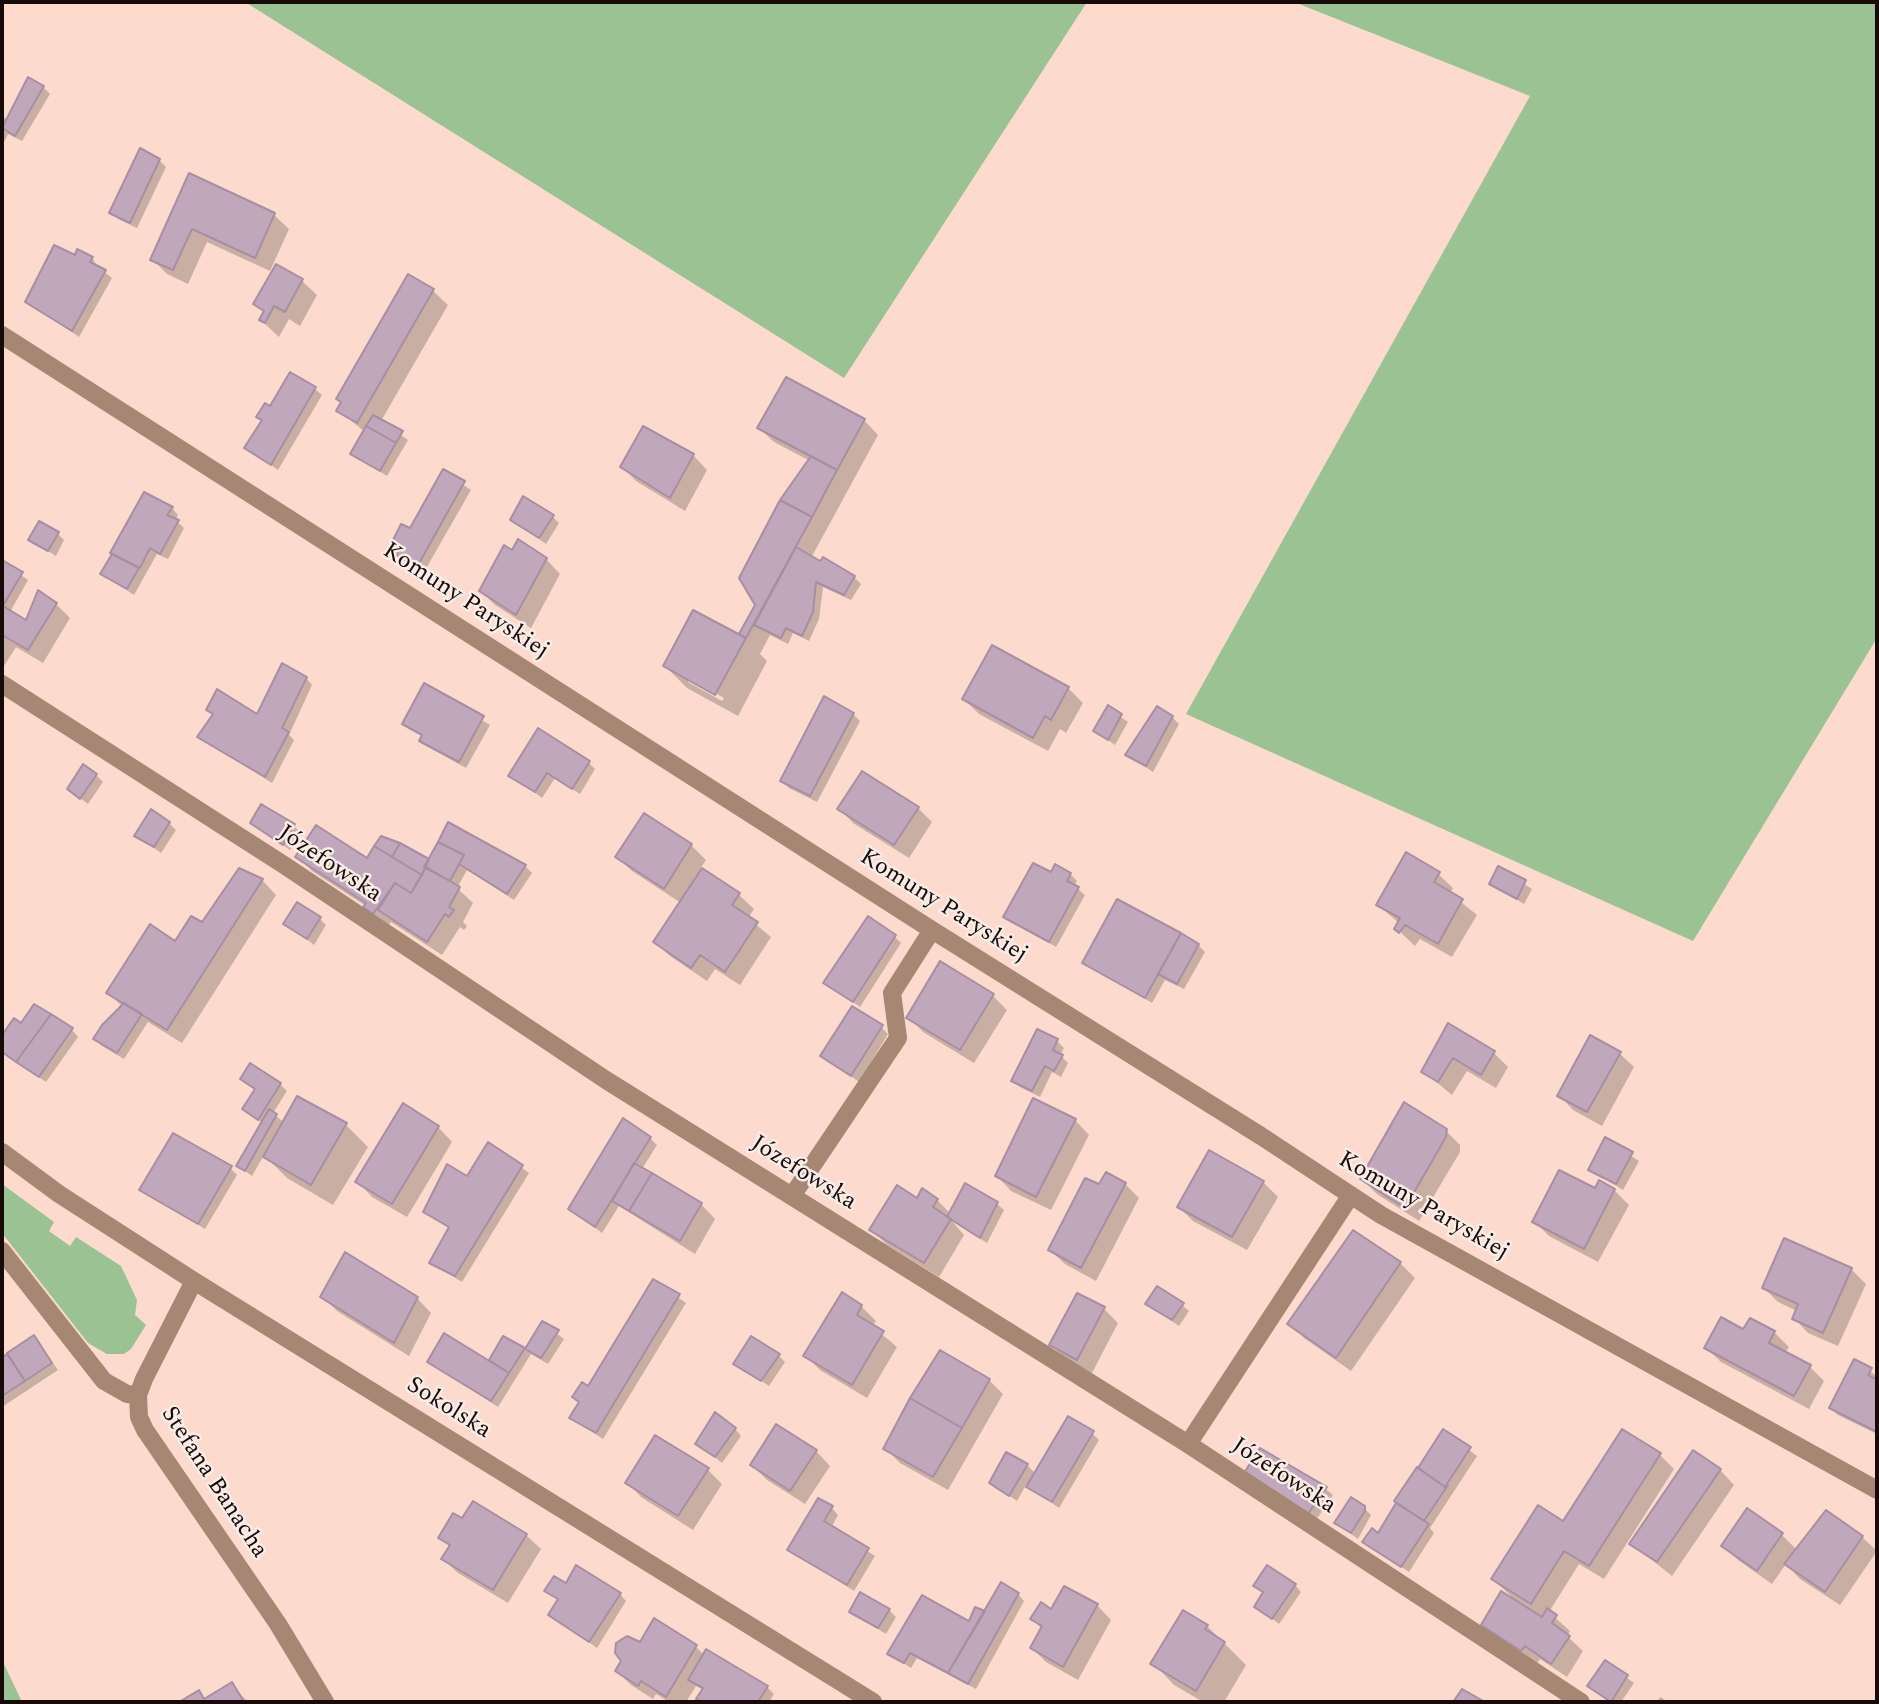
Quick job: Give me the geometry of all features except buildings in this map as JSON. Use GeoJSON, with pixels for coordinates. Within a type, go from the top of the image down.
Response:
{"type":"FeatureCollection","features":[{"type":"Feature","properties":{"kind":"street","name":"Komuny Paryskiej"},"geometry":{"type":"LineString","coordinates":[[2,335],[1381,1215],[1877,1490]]}},
{"type":"Feature","properties":{"kind":"street","name":"Józefowska"},"geometry":{"type":"LineString","coordinates":[[2,684],[284,865],[606,1080],[1188,1444],[1581,1702]]}},
{"type":"Feature","properties":{"kind":"street"},"geometry":{"type":"LineString","coordinates":[[792,1196],[898,1038],[892,993],[932,930]]}},
{"type":"Feature","properties":{"kind":"street","name":"Sokolska"},"geometry":{"type":"LineString","coordinates":[[2,1152],[68,1200],[194,1281],[873,1702]]}},
{"type":"Feature","properties":{"kind":"street"},"geometry":{"type":"LineString","coordinates":[[1188,1444],[1351,1195]]}},
{"type":"Feature","properties":{"kind":"street"},"geometry":{"type":"LineString","coordinates":[[2,1251],[104,1381],[127,1394],[138,1395]]}},
{"type":"Feature","properties":{"kind":"street","name":"Stefana Banacha"},"geometry":{"type":"LineString","coordinates":[[194,1281],[155,1351],[138,1395],[139,1418],[278,1624],[325,1702]]}},
{"type":"Feature","properties":{"kind":"green space"},"geometry":{"type":"Polygon","coordinates":[[[245,2],[1087,2],[844,378],[245,2]]]}},
{"type":"Feature","properties":{"kind":"green space"},"geometry":{"type":"Polygon","coordinates":[[[1294,2],[1877,2],[1877,638],[1693,941],[1186,714],[1530,96],[1294,2]]]}},
{"type":"Feature","properties":{"kind":"green space"},"geometry":{"type":"Polygon","coordinates":[[[2,1184],[54,1222],[49,1231],[70,1246],[76,1237],[121,1266],[137,1300],[135,1315],[146,1325],[131,1349],[124,1354],[107,1354],[88,1343],[2,1233],[2,1184]]]}},
{"type":"Feature","properties":{"kind":"green space"},"geometry":{"type":"Polygon","coordinates":[[[2,1660],[22,1702],[2,1702],[2,1660]]]}}]}
